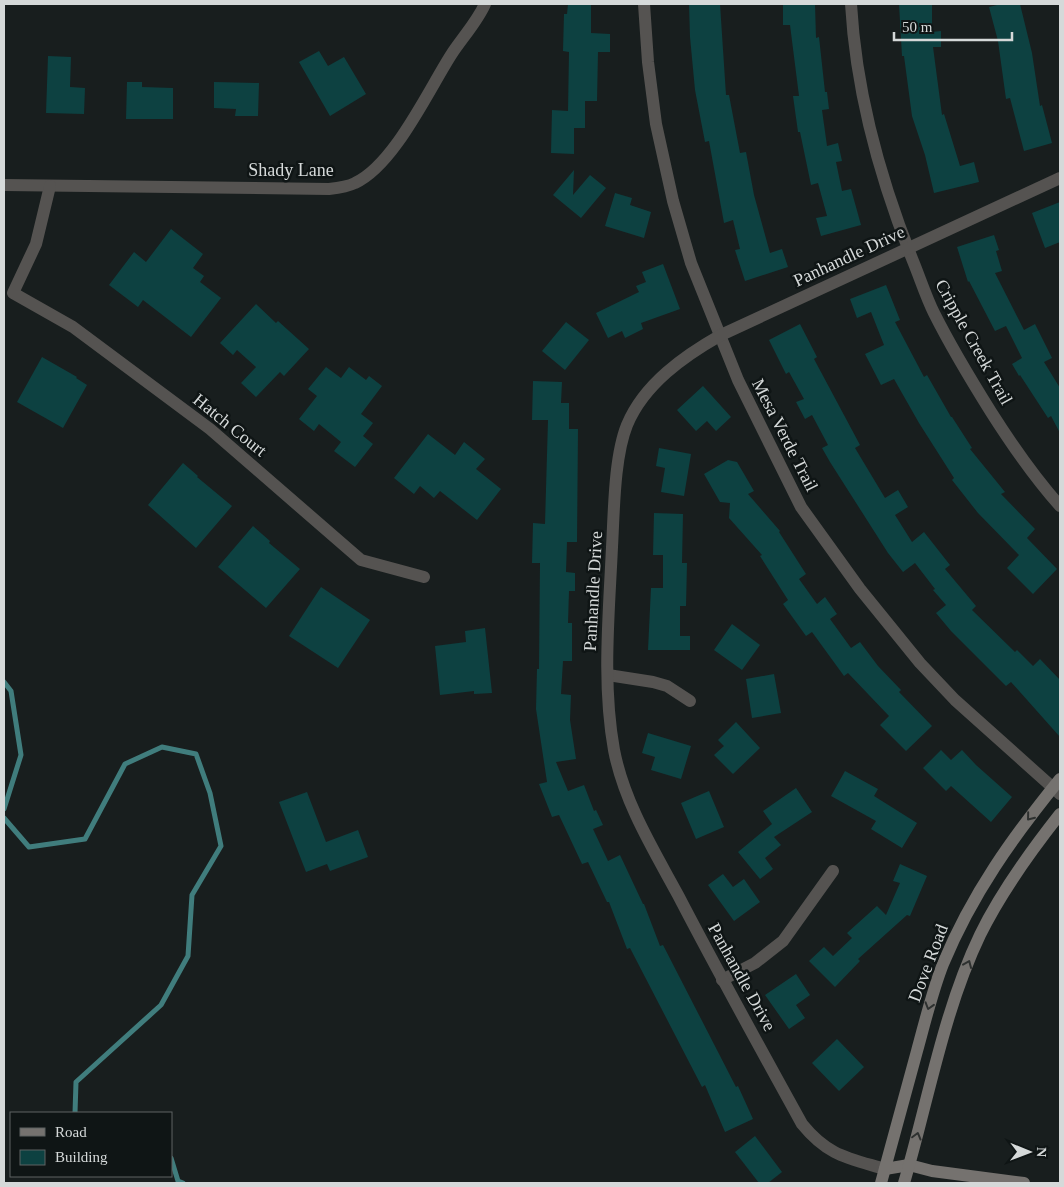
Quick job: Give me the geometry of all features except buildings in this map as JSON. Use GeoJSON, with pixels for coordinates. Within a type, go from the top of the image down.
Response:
{"type":"FeatureCollection","features":[{"type":"Feature","properties":{"kind":"main road","name":"Dove Road"},"geometry":{"type":"LineString","coordinates":[[881,1183],[929,1007],[953,942],[980,888],[1024,824],[1058,787]]}},
{"type":"Feature","properties":{"kind":"main road"},"geometry":{"type":"LineString","coordinates":[[904,1183],[950,1014],[967,966],[999,900],[1060,814]]}},
{"type":"Feature","properties":{"kind":"main road"},"geometry":{"type":"LineString","coordinates":[[885,1169],[909,1165],[932,1171],[1024,1183]]}},
{"type":"Feature","properties":{"kind":"main road"},"geometry":{"type":"LineString","coordinates":[[885,1169],[900,1183]]}},
{"type":"Feature","properties":{"kind":"street","name":"Shady Lane"},"geometry":{"type":"LineString","coordinates":[[4,185],[329,189],[356,182],[370,173],[394,149],[485,4]]}},
{"type":"Feature","properties":{"kind":"street","name":"Mesa Verde Trail"},"geometry":{"type":"LineString","coordinates":[[644,4],[648,62],[656,124],[671,191],[691,263],[738,380],[801,507],[860,590],[920,663],[944,687],[1058,787]]}},
{"type":"Feature","properties":{"kind":"street","name":"Cripple Creek Trail"},"geometry":{"type":"LineString","coordinates":[[851,4],[853,40],[865,108],[891,203],[933,312],[971,379],[1015,449],[1041,485],[1060,506]]}},
{"type":"Feature","properties":{"kind":"street","name":"Panhandle Drive"},"geometry":{"type":"LineString","coordinates":[[885,1169],[845,1157],[825,1148],[813,1138],[802,1124],[722,980],[644,831],[623,782],[614,751],[610,718],[607,649],[616,490],[621,452],[626,426],[652,386],[698,348],[721,334],[1060,178]]}},
{"type":"Feature","properties":{"kind":"street","name":"Hatch Court"},"geometry":{"type":"LineString","coordinates":[[50,186],[36,244],[8,290],[73,327],[210,429],[361,560],[424,577]]}},
{"type":"Feature","properties":{"kind":"street"},"geometry":{"type":"LineString","coordinates":[[608,675],[667,686],[690,701]]}},
{"type":"Feature","properties":{"kind":"street"},"geometry":{"type":"LineString","coordinates":[[722,980],[755,963],[783,941],[833,871]]}},
{"type":"Feature","properties":{"kind":"waterway"},"geometry":{"type":"LineString","coordinates":[[4,682],[11,691],[21,755],[4,809]]}},
{"type":"Feature","properties":{"kind":"waterway"},"geometry":{"type":"LineString","coordinates":[[4,818],[29,847],[85,839],[125,764],[162,747],[196,754],[210,793],[221,846],[192,895],[188,956],[161,1005],[76,1082],[75,1112]]}},
{"type":"Feature","properties":{"kind":"waterway"},"geometry":{"type":"LineString","coordinates":[[172,1161],[178,1181],[183,1183]]}}]}
